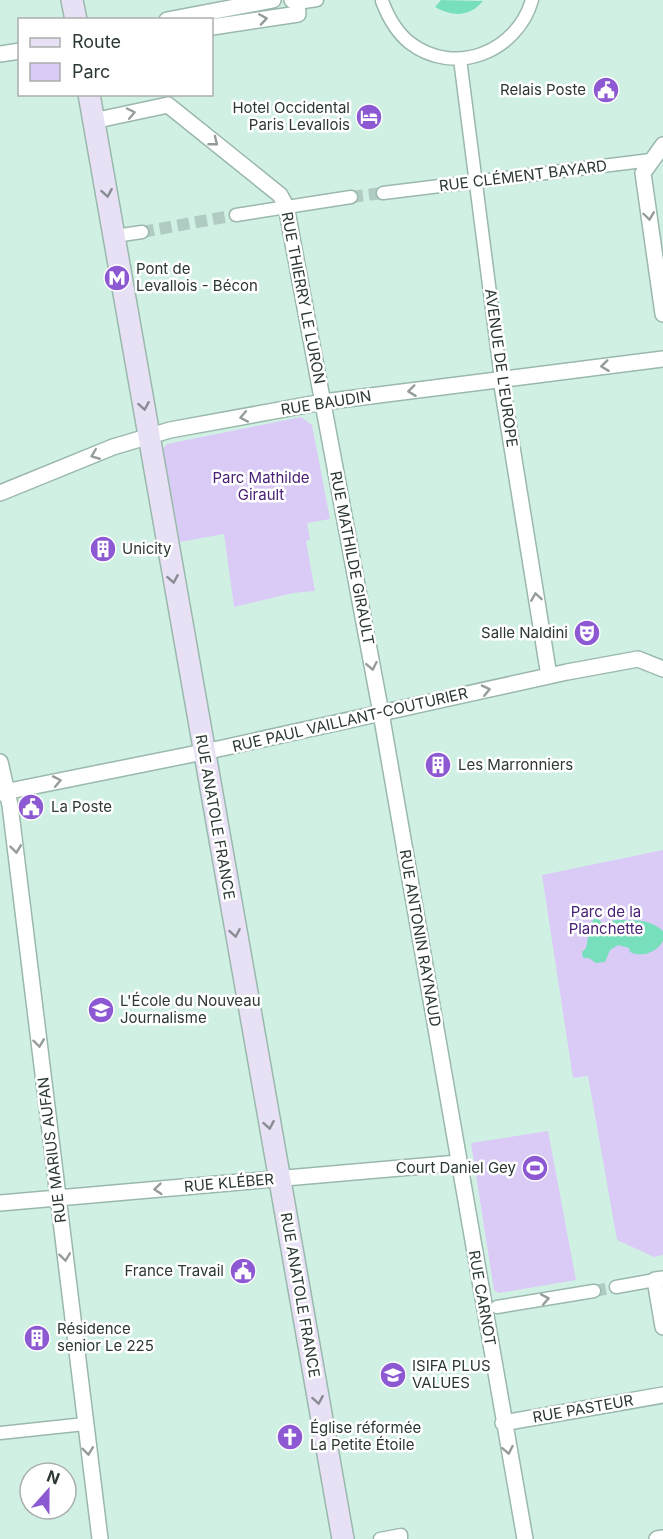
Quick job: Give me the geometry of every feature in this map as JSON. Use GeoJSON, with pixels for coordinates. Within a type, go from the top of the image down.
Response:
{"type":"FeatureCollection","features":[{"type":"Feature","properties":{"kind":"main road"},"geometry":{"type":"LineString","coordinates":[[72,0],[76,18]]}},
{"type":"Feature","properties":{"kind":"main road","name":"RUE ANATOLE FRANCE"},"geometry":{"type":"LineString","coordinates":[[89,96],[343,1539]]}},
{"type":"Feature","properties":{"kind":"street"},"geometry":{"type":"LineString","coordinates":[[175,18],[232,4],[273,0]]}},
{"type":"Feature","properties":{"kind":"street"},"geometry":{"type":"LineString","coordinates":[[213,27],[298,14],[295,2],[317,0]]}},
{"type":"Feature","properties":{"kind":"street"},"geometry":{"type":"LineString","coordinates":[[379,0],[392,23],[409,42],[431,55],[460,59],[481,55],[503,44],[520,26],[532,0]]}},
{"type":"Feature","properties":{"kind":"street"},"geometry":{"type":"LineString","coordinates":[[232,4],[236,23]]}},
{"type":"Feature","properties":{"kind":"street"},"geometry":{"type":"LineString","coordinates":[[0,54],[18,51]]}},
{"type":"Feature","properties":{"kind":"street","name":"AVENUE DE L'EUROPE"},"geometry":{"type":"LineString","coordinates":[[460,59],[501,379],[549,676]]}},
{"type":"Feature","properties":{"kind":"street"},"geometry":{"type":"LineString","coordinates":[[93,121],[167,100]]}},
{"type":"Feature","properties":{"kind":"street","name":"RUE THIERRY LE LURON"},"geometry":{"type":"LineString","coordinates":[[167,100],[280,195],[286,206],[323,402]]}},
{"type":"Feature","properties":{"kind":"street"},"geometry":{"type":"LineString","coordinates":[[660,152],[643,173],[663,314]]}},
{"type":"Feature","properties":{"kind":"street","name":"RUE CLÉMENT BAYARD"},"geometry":{"type":"LineString","coordinates":[[383,193],[477,182],[660,152]]}},
{"type":"Feature","properties":{"kind":"street"},"geometry":{"type":"LineString","coordinates":[[236,215],[351,197]]}},
{"type":"Feature","properties":{"kind":"street"},"geometry":{"type":"LineString","coordinates":[[115,236],[142,232]]}},
{"type":"Feature","properties":{"kind":"street","name":"RUE BAUDIN"},"geometry":{"type":"LineString","coordinates":[[0,493],[150,435],[323,402],[663,359]]}},
{"type":"Feature","properties":{"kind":"street","name":"RUE MATHILDE GIRAULT"},"geometry":{"type":"LineString","coordinates":[[323,402],[381,713]]}},
{"type":"Feature","properties":{"kind":"street","name":"RUE PAUL VAILLANT-COUTURIER"},"geometry":{"type":"LineString","coordinates":[[4,792],[549,676],[638,660],[663,669]]}},
{"type":"Feature","properties":{"kind":"street","name":"RUE ANTONIN RAYNAUD"},"geometry":{"type":"LineString","coordinates":[[381,713],[458,1163]]}},
{"type":"Feature","properties":{"kind":"street","name":"RUE MARIUS AUFAN"},"geometry":{"type":"LineString","coordinates":[[0,762],[58,1198],[100,1539]]}},
{"type":"Feature","properties":{"kind":"street","name":"RUE KLÉBER"},"geometry":{"type":"LineString","coordinates":[[0,1203],[458,1163]]}},
{"type":"Feature","properties":{"kind":"street","name":"RUE CARNOT"},"geometry":{"type":"LineString","coordinates":[[458,1163],[491,1309],[503,1423],[525,1539]]}},
{"type":"Feature","properties":{"kind":"street"},"geometry":{"type":"LineString","coordinates":[[616,1287],[659,1279],[663,1327]]}},
{"type":"Feature","properties":{"kind":"street"},"geometry":{"type":"LineString","coordinates":[[491,1309],[594,1291]]}},
{"type":"Feature","properties":{"kind":"street","name":"RUE PASTEUR"},"geometry":{"type":"LineString","coordinates":[[503,1423],[663,1395]]}},
{"type":"Feature","properties":{"kind":"street"},"geometry":{"type":"LineString","coordinates":[[0,1433],[85,1424]]}},
{"type":"Feature","properties":{"kind":"street"},"geometry":{"type":"LineString","coordinates":[[380,1539],[401,1535],[401,1539]]}},
{"type":"Feature","properties":{"kind":"street"},"geometry":{"type":"LineString","coordinates":[[657,1539],[663,1538]]}},
{"type":"Feature","properties":{"kind":"green space","name":"Parc Mathilde Girault"},"geometry":{"type":"Polygon","coordinates":[[[301,417],[312,425],[330,519],[307,523],[310,540],[306,541],[315,591],[293,593],[234,607],[224,534],[180,542],[163,449],[167,444],[301,417]]]}},
{"type":"Feature","properties":{"kind":"green space","name":"Parc de la Planchette"},"geometry":{"type":"Polygon","coordinates":[[[663,850],[663,1255],[654,1257],[617,1240],[588,1076],[573,1078],[542,875],[663,850]]]}},
{"type":"Feature","properties":{"kind":"green space"},"geometry":{"type":"Polygon","coordinates":[[[548,1131],[576,1280],[499,1293],[494,1290],[471,1143],[548,1131]]]}},
{"type":"Feature","properties":{"kind":"shaded area"},"geometry":{"type":"Polygon","coordinates":[[[441,0],[483,1],[467,13],[454,14],[435,7],[441,0]]]}},
{"type":"Feature","properties":{"kind":"shaded area"},"geometry":{"type":"Polygon","coordinates":[[[597,917],[606,928],[609,924],[606,921],[636,920],[650,923],[663,931],[663,941],[657,948],[644,954],[635,954],[630,952],[629,948],[618,945],[610,950],[605,962],[596,963],[589,958],[583,958],[582,952],[586,948],[591,922],[597,917]]]}},
{"type":"Feature","properties":{"kind":"tunnel"},"geometry":{"type":"LineString","coordinates":[[351,197],[383,193]]}},
{"type":"Feature","properties":{"kind":"tunnel"},"geometry":{"type":"LineString","coordinates":[[142,232],[236,215]]}},
{"type":"Feature","properties":{"kind":"tunnel"},"geometry":{"type":"LineString","coordinates":[[594,1291],[616,1287]]}},
{"type":"Feature","properties":{"kind":"place","name":"Relais Poste"},"geometry":{"type":"Point","coordinates":[606,90]}},
{"type":"Feature","properties":{"kind":"place","name":"Hotel Occidental Paris Levallois"},"geometry":{"type":"Point","coordinates":[369,117]}},
{"type":"Feature","properties":{"kind":"place","name":"Pont de Levallois - Bécon"},"geometry":{"type":"Point","coordinates":[117,278]}},
{"type":"Feature","properties":{"kind":"place","name":"Unicity"},"geometry":{"type":"Point","coordinates":[103,549]}},
{"type":"Feature","properties":{"kind":"place","name":"Salle Naldini"},"geometry":{"type":"Point","coordinates":[587,633]}},
{"type":"Feature","properties":{"kind":"place","name":"Les Marronniers"},"geometry":{"type":"Point","coordinates":[438,765]}},
{"type":"Feature","properties":{"kind":"place","name":"La Poste"},"geometry":{"type":"Point","coordinates":[31,807]}},
{"type":"Feature","properties":{"kind":"place","name":"L'École du Nouveau Journalisme"},"geometry":{"type":"Point","coordinates":[101,1010]}},
{"type":"Feature","properties":{"kind":"place","name":"Court Daniel Gey"},"geometry":{"type":"Point","coordinates":[535,1168]}},
{"type":"Feature","properties":{"kind":"place","name":"France Travail"},"geometry":{"type":"Point","coordinates":[243,1271]}},
{"type":"Feature","properties":{"kind":"place","name":"Résidence senior Le 225"},"geometry":{"type":"Point","coordinates":[37,1338]}},
{"type":"Feature","properties":{"kind":"place","name":"ISIFA PLUS VALUES"},"geometry":{"type":"Point","coordinates":[393,1375]}},
{"type":"Feature","properties":{"kind":"place","name":"Église réformée La Petite Étoile"},"geometry":{"type":"Point","coordinates":[290,1437]}}]}
